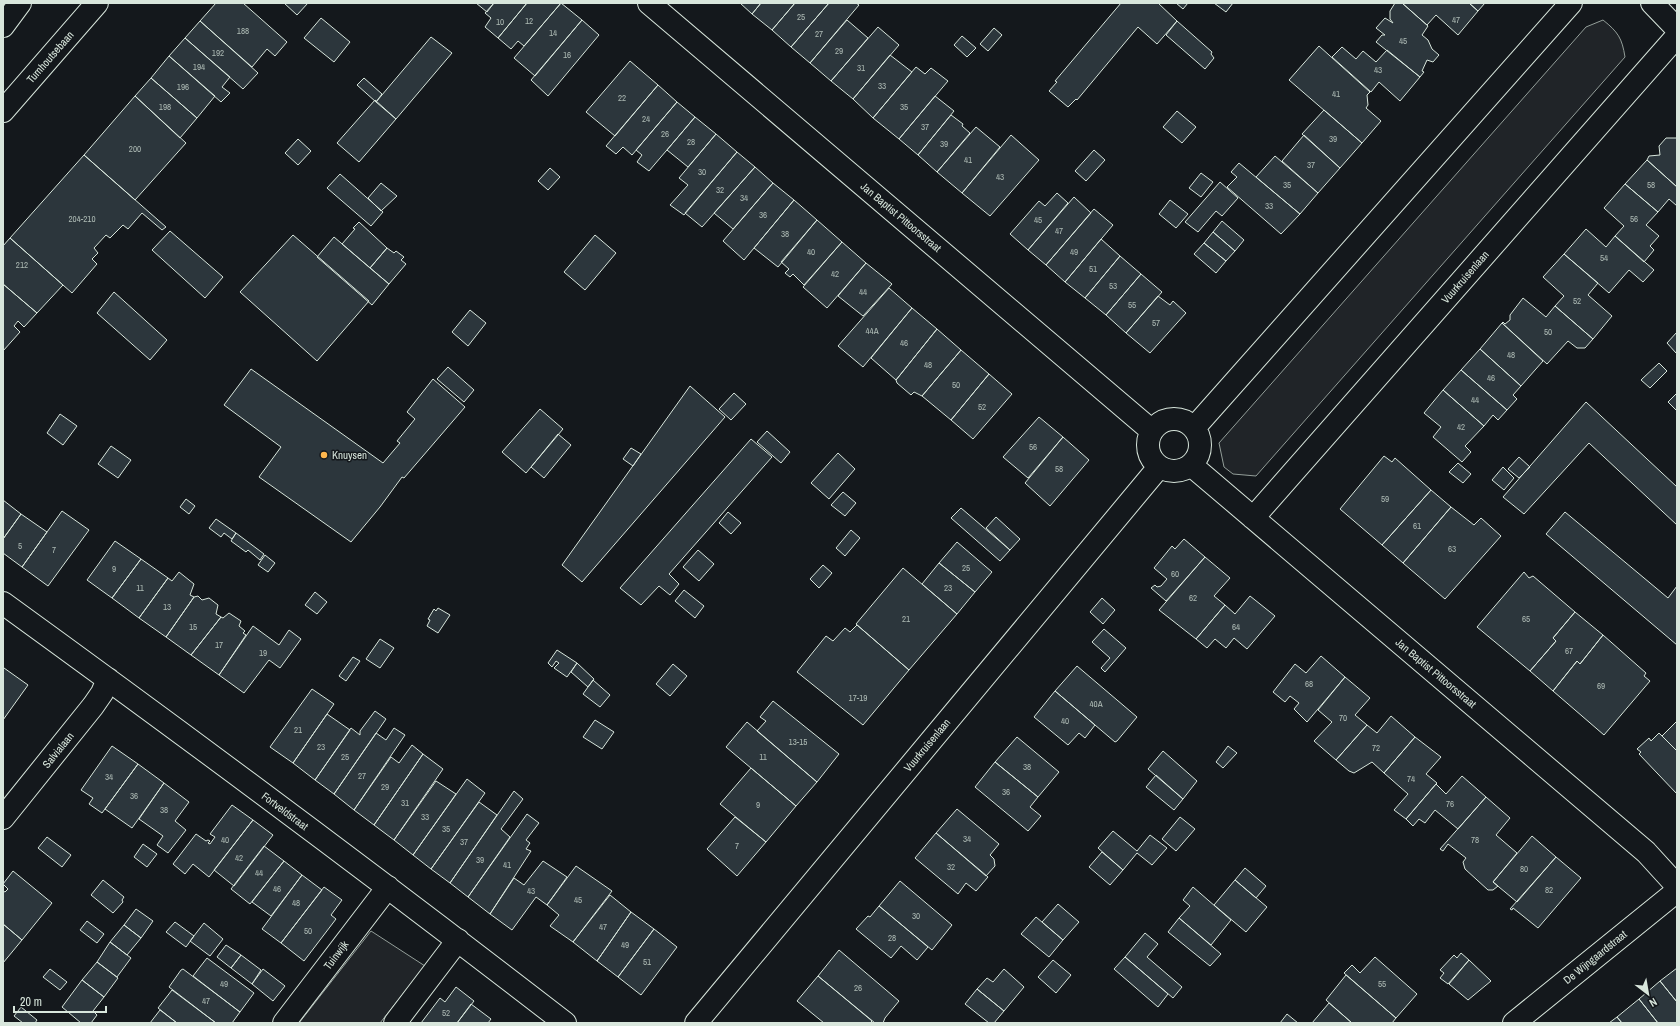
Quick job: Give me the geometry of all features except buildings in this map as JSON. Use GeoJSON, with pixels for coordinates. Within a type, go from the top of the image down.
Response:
{"type":"FeatureCollection","features":[{"type":"Feature","properties":{"kind":"street"},"geometry":{"type":"LineString","coordinates":[[3,26],[20,3]]}},
{"type":"Feature","properties":{"kind":"street","name":"Turnhoutsebaan"},"geometry":{"type":"LineString","coordinates":[[3,111],[97,3]]}},
{"type":"Feature","properties":{"kind":"street","name":"Jan Baptist Pittoorsstraat"},"geometry":{"type":"LineString","coordinates":[[649,3],[1152,431]]}},
{"type":"Feature","properties":{"kind":"street"},"geometry":{"type":"LineString","coordinates":[[1194,428],[1571,3]]}},
{"type":"Feature","properties":{"kind":"street"},"geometry":{"type":"LineString","coordinates":[[1652,3],[1677,29]]}},
{"type":"Feature","properties":{"kind":"street","name":"Vuurkruisenlaan"},"geometry":{"type":"LineString","coordinates":[[1253,518],[1677,36]]}},
{"type":"Feature","properties":{"kind":"street"},"geometry":{"type":"LineString","coordinates":[[1177,419],[1187,422],[1194,428],[1201,443],[1197,459],[1191,466],[1176,472],[1167,471],[1159,467],[1149,454],[1148,438],[1152,431],[1159,424],[1168,420],[1177,419]]}},
{"type":"Feature","properties":{"kind":"street","name":"Jan Baptist Pittoorsstraat"},"geometry":{"type":"LineString","coordinates":[[1191,466],[1640,846],[1677,886]]}},
{"type":"Feature","properties":{"kind":"street","name":"Vuurkruisenlaan"},"geometry":{"type":"LineString","coordinates":[[696,1023],[1159,467]]}},
{"type":"Feature","properties":{"kind":"street","name":"Fortveldstraat"},"geometry":{"type":"LineString","coordinates":[[3,602],[458,940],[565,1023]]}},
{"type":"Feature","properties":{"kind":"street","name":"Salvialaan"},"geometry":{"type":"LineString","coordinates":[[3,818],[102,694],[108,679]]}},
{"type":"Feature","properties":{"kind":"street","name":"Tuinwijk"},"geometry":{"type":"LineString","coordinates":[[284,1023],[388,888]]}},
{"type":"Feature","properties":{"kind":"street","name":"De Wijngaardstraat"},"geometry":{"type":"LineString","coordinates":[[1514,1023],[1677,891]]}},
{"type":"Feature","properties":{"kind":"street"},"geometry":{"type":"LineString","coordinates":[[395,1023],[458,940]]}},
{"type":"Feature","properties":{"kind":"shaded area"},"geometry":{"type":"Polygon","coordinates":[[[1603,20],[1612,28],[1621,40],[1625,57],[1256,476],[1233,474],[1224,467],[1219,443],[1586,27],[1603,20]]]}},
{"type":"Feature","properties":{"kind":"shaded area"},"geometry":{"type":"Polygon","coordinates":[[[371,931],[425,966],[380,1023],[299,1023],[371,931]]]}},
{"type":"Feature","properties":{"kind":"place","name":"Knuysen"},"geometry":{"type":"Point","coordinates":[324,455]}}]}
